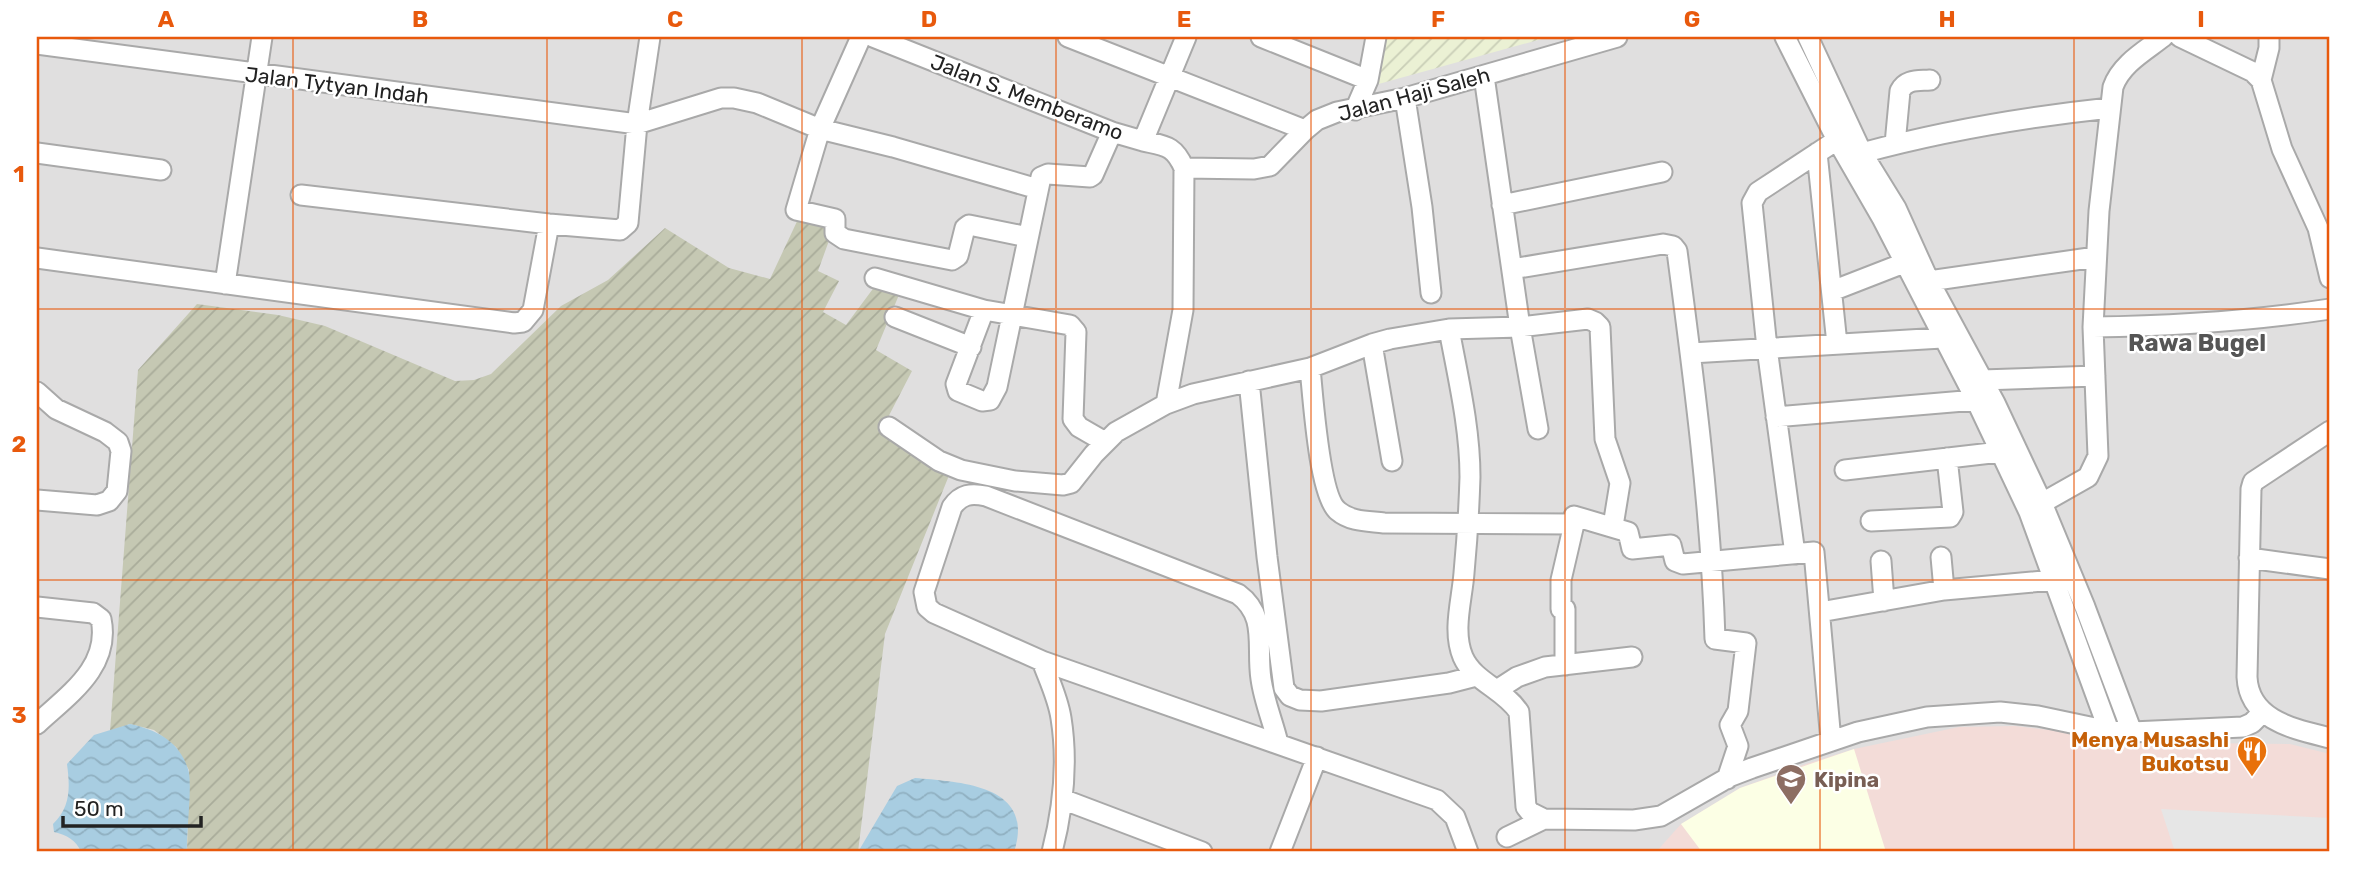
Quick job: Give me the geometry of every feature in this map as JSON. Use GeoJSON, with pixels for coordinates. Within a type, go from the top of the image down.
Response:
{"type":"FeatureCollection","features":[{"type":"Feature","properties":{"kind":"street"},"geometry":{"type":"LineString","coordinates":[[225,284],[262,37]]}},
{"type":"Feature","properties":{"kind":"street"},"geometry":{"type":"LineString","coordinates":[[300,195],[549,224],[613,230],[624,228],[628,223],[637,124],[650,37]]}},
{"type":"Feature","properties":{"kind":"street"},"geometry":{"type":"LineString","coordinates":[[861,37],[820,129],[795,208],[835,219],[837,236],[952,260],[958,256],[965,228],[969,225],[1028,237]]}},
{"type":"Feature","properties":{"kind":"street","name":"Jalan S. Memberamo"},"geometry":{"type":"LineString","coordinates":[[873,37],[1112,132],[1168,147],[1178,153],[1184,168]]}},
{"type":"Feature","properties":{"kind":"street"},"geometry":{"type":"LineString","coordinates":[[1068,37],[1306,130]]}},
{"type":"Feature","properties":{"kind":"street"},"geometry":{"type":"LineString","coordinates":[[1143,141],[1186,37]]}},
{"type":"Feature","properties":{"kind":"street"},"geometry":{"type":"LineString","coordinates":[[1261,37],[1368,80]]}},
{"type":"Feature","properties":{"kind":"street"},"geometry":{"type":"LineString","coordinates":[[1355,110],[1368,80],[1376,37]]}},
{"type":"Feature","properties":{"kind":"street","name":"Jalan Haji Saleh"},"geometry":{"type":"LineString","coordinates":[[1184,168],[1254,169],[1270,166],[1317,120],[1336,112],[1405,98],[1617,37]]}},
{"type":"Feature","properties":{"kind":"street"},"geometry":{"type":"LineString","coordinates":[[1785,37],[1929,281],[1982,380],[2109,730]]}},
{"type":"Feature","properties":{"kind":"street"},"geometry":{"type":"LineString","coordinates":[[1808,37],[1849,146]]}},
{"type":"Feature","properties":{"kind":"street"},"geometry":{"type":"LineString","coordinates":[[2042,503],[2088,477],[2098,456],[2093,327],[2099,211],[2110,108],[2117,76],[2163,37]]}},
{"type":"Feature","properties":{"kind":"street"},"geometry":{"type":"LineString","coordinates":[[2180,37],[2253,72],[2261,80],[2279,142],[2318,228],[2330,278]]}},
{"type":"Feature","properties":{"kind":"street"},"geometry":{"type":"LineString","coordinates":[[2261,80],[2269,37]]}},
{"type":"Feature","properties":{"kind":"street","name":"Jalan Tytyan Indah"},"geometry":{"type":"LineString","coordinates":[[37,44],[637,124]]}},
{"type":"Feature","properties":{"kind":"street"},"geometry":{"type":"LineString","coordinates":[[1484,76],[1520,327],[1538,429]]}},
{"type":"Feature","properties":{"kind":"street"},"geometry":{"type":"LineString","coordinates":[[1895,144],[1900,91],[1910,81],[1930,80]]}},
{"type":"Feature","properties":{"kind":"street"},"geometry":{"type":"LineString","coordinates":[[637,124],[721,98],[734,98],[757,103],[820,129],[905,150],[1038,189]]}},
{"type":"Feature","properties":{"kind":"street"},"geometry":{"type":"LineString","coordinates":[[1405,98],[1432,293]]}},
{"type":"Feature","properties":{"kind":"street"},"geometry":{"type":"LineString","coordinates":[[1795,554],[1767,348],[1752,203],[1758,192],[1817,153],[1849,146],[1895,144],[2032,117],[2110,108]]}},
{"type":"Feature","properties":{"kind":"street"},"geometry":{"type":"LineString","coordinates":[[984,310],[956,388],[982,401],[990,400],[997,387],[1038,189],[1044,174],[1085,178],[1093,175],[1112,132]]}},
{"type":"Feature","properties":{"kind":"street"},"geometry":{"type":"LineString","coordinates":[[37,153],[161,170]]}},
{"type":"Feature","properties":{"kind":"street"},"geometry":{"type":"LineString","coordinates":[[1817,153],[1837,344]]}},
{"type":"Feature","properties":{"kind":"street"},"geometry":{"type":"LineString","coordinates":[[1166,404],[1183,310],[1184,168]]}},
{"type":"Feature","properties":{"kind":"street"},"geometry":{"type":"LineString","coordinates":[[1502,205],[1662,172]]}},
{"type":"Feature","properties":{"kind":"street"},"geometry":{"type":"LineString","coordinates":[[1889,213],[1904,263],[1942,338],[1976,400],[2042,503],[2077,586],[2132,732]]}},
{"type":"Feature","properties":{"kind":"street"},"geometry":{"type":"LineString","coordinates":[[37,258],[514,323],[523,322],[533,310],[549,224]]}},
{"type":"Feature","properties":{"kind":"street"},"geometry":{"type":"LineString","coordinates":[[1512,269],[1663,244],[1673,246],[1677,251],[1713,562],[1714,639],[1746,643],[1738,710],[1730,725],[1738,747],[1727,779]]}},
{"type":"Feature","properties":{"kind":"street"},"geometry":{"type":"LineString","coordinates":[[1929,281],[2096,257]]}},
{"type":"Feature","properties":{"kind":"street"},"geometry":{"type":"LineString","coordinates":[[1832,291],[1904,263]]}},
{"type":"Feature","properties":{"kind":"street"},"geometry":{"type":"LineString","coordinates":[[875,278],[984,310],[1070,325],[1076,332],[1073,419],[1079,427],[1105,442]]}},
{"type":"Feature","properties":{"kind":"street"},"geometry":{"type":"LineString","coordinates":[[2093,327],[2179,326],[2273,318],[2330,309]]}},
{"type":"Feature","properties":{"kind":"street"},"geometry":{"type":"LineString","coordinates":[[895,317],[971,347]]}},
{"type":"Feature","properties":{"kind":"street"},"geometry":{"type":"LineString","coordinates":[[889,427],[939,461],[961,470],[1055,486],[1071,483],[1105,442],[1128,424],[1166,404],[1211,388],[1310,369],[1371,344],[1449,330],[1520,327],[1588,319],[1600,327],[1605,439],[1620,483],[1613,526]]}},
{"type":"Feature","properties":{"kind":"street"},"geometry":{"type":"LineString","coordinates":[[1449,330],[1469,445],[1468,523],[1458,632],[1463,657],[1476,676],[1513,703],[1519,712],[1526,807],[1544,819],[1634,820],[1661,816],[1727,779],[1771,761],[1888,724],[1961,713],[2000,712],[2038,716],[2132,732],[2243,727],[2252,723],[2263,712]]}},
{"type":"Feature","properties":{"kind":"street"},"geometry":{"type":"LineString","coordinates":[[1690,353],[1942,338]]}},
{"type":"Feature","properties":{"kind":"street"},"geometry":{"type":"LineString","coordinates":[[1371,344],[1392,461]]}},
{"type":"Feature","properties":{"kind":"street"},"geometry":{"type":"LineString","coordinates":[[1310,369],[1325,488],[1335,509],[1345,516],[1358,520],[1574,524]]}},
{"type":"Feature","properties":{"kind":"street"},"geometry":{"type":"LineString","coordinates":[[1982,380],[2095,376]]}},
{"type":"Feature","properties":{"kind":"street"},"geometry":{"type":"LineString","coordinates":[[1249,381],[1284,688],[1290,696],[1300,700],[1321,701],[1449,683],[1476,676]]}},
{"type":"Feature","properties":{"kind":"street"},"geometry":{"type":"LineString","coordinates":[[37,392],[56,409],[105,432],[118,442],[121,451],[117,491],[109,501],[97,505],[37,499]]}},
{"type":"Feature","properties":{"kind":"street"},"geometry":{"type":"LineString","coordinates":[[1776,417],[1976,400]]}},
{"type":"Feature","properties":{"kind":"street"},"geometry":{"type":"LineString","coordinates":[[2330,437],[2253,482],[2247,691],[2254,704],[2263,712],[2292,728],[2330,738]]}},
{"type":"Feature","properties":{"kind":"street"},"geometry":{"type":"LineString","coordinates":[[1845,470],[2007,449]]}},
{"type":"Feature","properties":{"kind":"street"},"geometry":{"type":"LineString","coordinates":[[1871,521],[1950,517],[1953,512],[1947,458]]}},
{"type":"Feature","properties":{"kind":"street"},"geometry":{"type":"LineString","coordinates":[[1278,743],[1261,679],[1259,627],[1249,603],[1238,594],[986,496],[965,495],[952,507],[924,592],[927,607],[934,613],[1042,661],[1437,800],[1455,817],[1468,852]]}},
{"type":"Feature","properties":{"kind":"street"},"geometry":{"type":"LineString","coordinates":[[1565,665],[1562,580],[1574,516],[1628,531],[1632,549],[1671,545],[1675,561],[1684,564],[1814,552],[1831,741]]}},
{"type":"Feature","properties":{"kind":"street"},"geometry":{"type":"LineString","coordinates":[[1941,557],[1944,590]]}},
{"type":"Feature","properties":{"kind":"street"},"geometry":{"type":"LineString","coordinates":[[2249,558],[2330,569]]}},
{"type":"Feature","properties":{"kind":"street"},"geometry":{"type":"LineString","coordinates":[[1881,561],[1884,601]]}},
{"type":"Feature","properties":{"kind":"street"},"geometry":{"type":"LineString","coordinates":[[1820,612],[1944,590],[2055,580]]}},
{"type":"Feature","properties":{"kind":"street"},"geometry":{"type":"LineString","coordinates":[[37,607],[93,613],[101,619],[104,634],[94,668],[81,684],[37,724]]}},
{"type":"Feature","properties":{"kind":"street"},"geometry":{"type":"LineString","coordinates":[[1497,690],[1529,671],[1632,657]]}},
{"type":"Feature","properties":{"kind":"street"},"geometry":{"type":"LineString","coordinates":[[1042,661],[1061,717],[1064,766],[1062,799],[1052,852]]}},
{"type":"Feature","properties":{"kind":"street"},"geometry":{"type":"LineString","coordinates":[[1280,852],[1317,757]]}},
{"type":"Feature","properties":{"kind":"street"},"geometry":{"type":"LineString","coordinates":[[1062,799],[1202,852]]}},
{"type":"Feature","properties":{"kind":"street"},"geometry":{"type":"LineString","coordinates":[[1507,837],[1544,819]]}},
{"type":"Feature","properties":{"kind":"shaded area"},"geometry":{"type":"Polygon","coordinates":[[[37,37],[2330,37],[2330,852],[37,852],[37,37]]]}},
{"type":"Feature","properties":{"kind":"shaded area"},"geometry":{"type":"Polygon","coordinates":[[[1383,37],[1549,37],[1375,85],[1383,37]]]}},
{"type":"Feature","properties":{"kind":"shaded area"},"geometry":{"type":"Polygon","coordinates":[[[800,215],[835,224],[818,271],[839,281],[823,312],[846,325],[878,282],[901,290],[876,350],[912,371],[882,429],[896,445],[950,473],[885,634],[858,852],[187,852],[189,770],[176,747],[154,730],[130,724],[110,731],[138,370],[197,304],[278,315],[325,326],[455,381],[474,380],[491,374],[561,306],[608,280],[665,228],[729,268],[770,279],[800,215]]]}},
{"type":"Feature","properties":{"kind":"shaded area"},"geometry":{"type":"Polygon","coordinates":[[[2015,726],[2059,731],[2109,742],[2290,744],[2330,754],[2330,852],[1656,852],[1681,824],[1740,788],[1806,764],[1854,749],[1959,727],[2015,726]]]}},
{"type":"Feature","properties":{"kind":"shaded area","name":"Kipina"},"geometry":{"type":"Polygon","coordinates":[[[1854,749],[1886,852],[1702,852],[1681,824],[1740,788],[1854,749]]]}},
{"type":"Feature","properties":{"kind":"shaded area"},"geometry":{"type":"Polygon","coordinates":[[[2161,809],[2330,818],[2330,852],[2175,852],[2161,809]]]}},
{"type":"Feature","properties":{"kind":"water"},"geometry":{"type":"Polygon","coordinates":[[[130,724],[166,738],[184,759],[190,785],[187,852],[81,852],[70,839],[54,832],[53,824],[63,811],[68,796],[67,764],[94,735],[130,724]]]}},
{"type":"Feature","properties":{"kind":"water"},"geometry":{"type":"Polygon","coordinates":[[[915,778],[972,786],[990,791],[1004,800],[1014,813],[1018,830],[1014,852],[858,852],[897,786],[915,778]]]}},
{"type":"Feature","properties":{"kind":"place","name":"Menya Musashi Bukotsu"},"geometry":{"type":"Point","coordinates":[2252,778]}},
{"type":"Feature","properties":{"kind":"place","name":"Kipina"},"geometry":{"type":"Point","coordinates":[1791,806]}},
{"type":"Feature","properties":{"kind":"district","name":"Rawa Bugel"},"geometry":{"type":"Point","coordinates":[2197,343]}}]}
